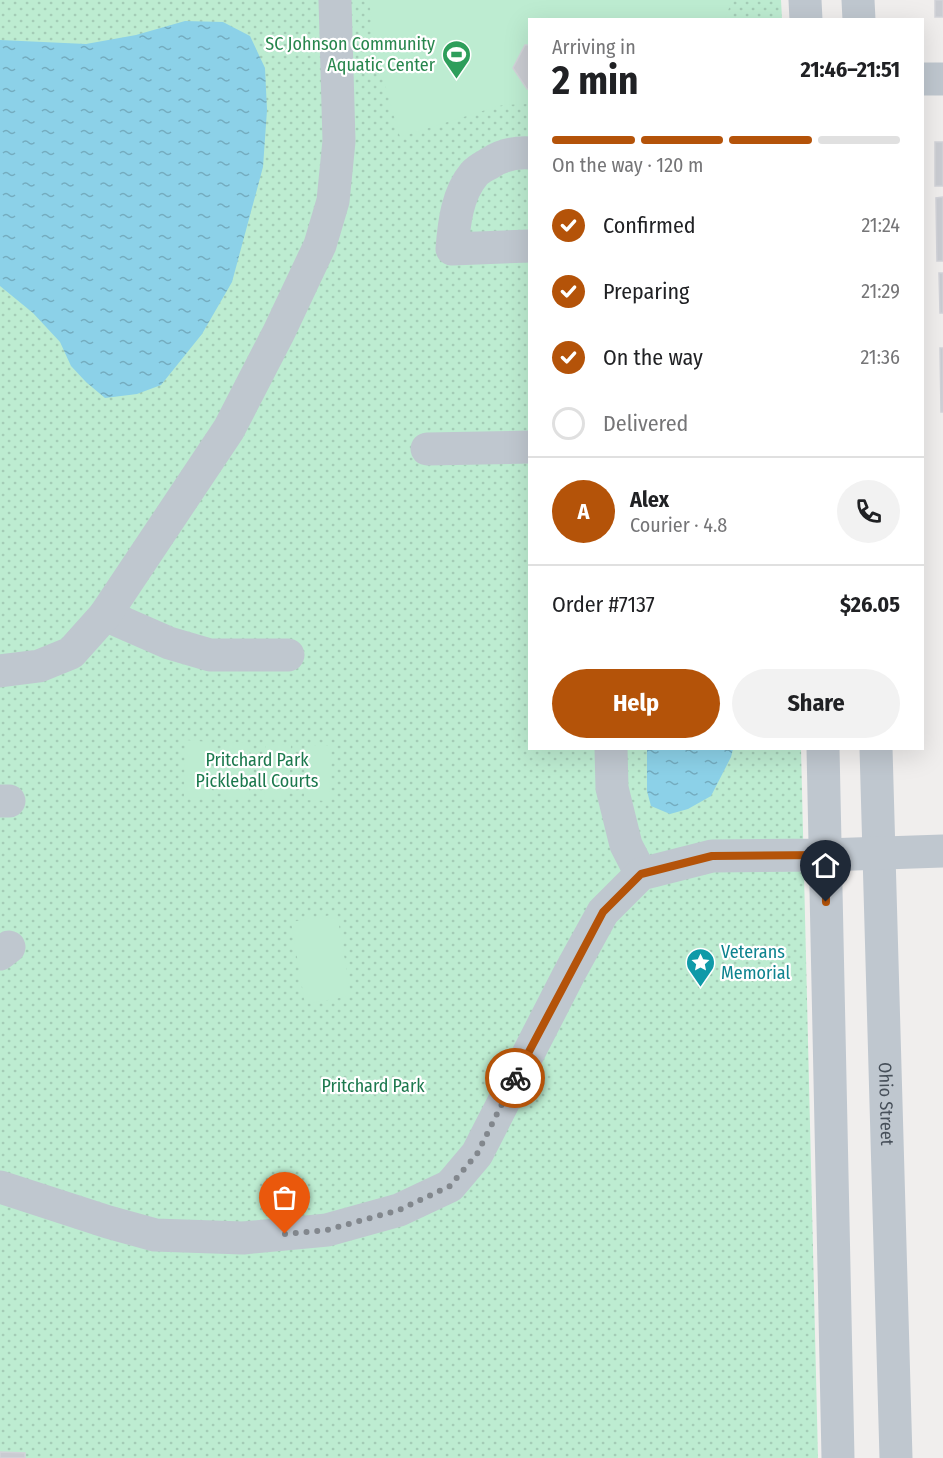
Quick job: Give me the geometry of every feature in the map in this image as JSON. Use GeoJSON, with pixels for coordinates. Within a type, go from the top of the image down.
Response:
{"type":"FeatureCollection","features":[{"type":"Feature","properties":{"kind":"street"},"geometry":{"type":"LineString","coordinates":[[0,671],[39,666],[71,653],[105,615],[229,429],[279,332],[320,245],[333,201],[338,155],[335,0]]}},
{"type":"Feature","properties":{"kind":"street"},"geometry":{"type":"LineString","coordinates":[[805,0],[806,18]]}},
{"type":"Feature","properties":{"kind":"street"},"geometry":{"type":"LineString","coordinates":[[858,0],[859,18]]}},
{"type":"Feature","properties":{"kind":"street"},"geometry":{"type":"LineString","coordinates":[[924,79],[943,79]]}},
{"type":"Feature","properties":{"kind":"street"},"geometry":{"type":"LineString","coordinates":[[528,153],[500,156],[475,172],[463,193],[453,226],[452,249],[528,246]]}},
{"type":"Feature","properties":{"kind":"street"},"geometry":{"type":"LineString","coordinates":[[427,449],[528,447]]}},
{"type":"Feature","properties":{"kind":"street"},"geometry":{"type":"LineString","coordinates":[[105,615],[169,643],[210,655],[288,655]]}},
{"type":"Feature","properties":{"kind":"street"},"geometry":{"type":"LineString","coordinates":[[611,750],[612,788],[626,845],[641,874]]}},
{"type":"Feature","properties":{"kind":"street"},"geometry":{"type":"LineString","coordinates":[[823,750],[838,1458]]}},
{"type":"Feature","properties":{"kind":"street","name":"Ohio Street"},"geometry":{"type":"LineString","coordinates":[[876,750],[896,1458]]}},
{"type":"Feature","properties":{"kind":"street"},"geometry":{"type":"LineString","coordinates":[[0,1187],[108,1222],[155,1234],[243,1238],[327,1230],[399,1210],[450,1186],[477,1154],[603,912],[641,874],[712,856],[943,851]]}},
{"type":"Feature","properties":{"kind":"green space","name":"Pritchard Park"},"geometry":{"type":"Polygon","coordinates":[[[0,0],[781,0],[782,18],[528,18],[528,750],[801,750],[818,1458],[0,1458],[0,0]]]}},
{"type":"Feature","properties":{"kind":"green space","name":"SC Johnson Community Aquatic Center"},"geometry":{"type":"Polygon","coordinates":[[[369,0],[732,0],[725,18],[528,18],[528,104],[503,105],[400,137],[376,53],[369,0]]]}},
{"type":"Feature","properties":{"kind":"green space"},"geometry":{"type":"Polygon","coordinates":[[[185,740],[210,742],[209,798],[184,797],[185,740]]]}},
{"type":"Feature","properties":{"kind":"green space"},"geometry":{"type":"Polygon","coordinates":[[[225,742],[250,743],[249,798],[224,797],[225,742]]]}},
{"type":"Feature","properties":{"kind":"green space"},"geometry":{"type":"Polygon","coordinates":[[[266,744],[291,745],[289,799],[264,798],[266,744]]]}},
{"type":"Feature","properties":{"kind":"green space"},"geometry":{"type":"Polygon","coordinates":[[[305,745],[331,746],[329,801],[304,800],[305,745]]]}},
{"type":"Feature","properties":{"kind":"green space"},"geometry":{"type":"Polygon","coordinates":[[[337,914],[351,996],[305,1004],[291,922],[337,914]]]}},
{"type":"Feature","properties":{"kind":"water"},"geometry":{"type":"Polygon","coordinates":[[[185,21],[223,22],[250,36],[265,68],[267,110],[263,167],[232,282],[202,334],[161,385],[137,394],[105,398],[71,366],[60,342],[33,313],[0,286],[0,40],[86,44],[136,35],[185,21]]]}},
{"type":"Feature","properties":{"kind":"water"},"geometry":{"type":"Polygon","coordinates":[[[647,750],[733,750],[711,796],[688,809],[670,814],[651,806],[647,791],[647,750]]]}},
{"type":"Feature","properties":{"kind":"building"},"geometry":{"type":"Polygon","coordinates":[[[935,0],[943,0],[943,17],[935,17],[935,0]]]}},
{"type":"Feature","properties":{"kind":"building"},"geometry":{"type":"Polygon","coordinates":[[[525,45],[528,45],[528,89],[513,68],[525,45]]]}},
{"type":"Feature","properties":{"kind":"building"},"geometry":{"type":"Polygon","coordinates":[[[935,142],[943,142],[943,186],[935,186],[935,142]]]}},
{"type":"Feature","properties":{"kind":"building"},"geometry":{"type":"Polygon","coordinates":[[[943,197],[943,261],[937,261],[936,198],[943,197]]]}},
{"type":"Feature","properties":{"kind":"building"},"geometry":{"type":"Polygon","coordinates":[[[939,273],[943,273],[943,313],[940,313],[939,273]]]}},
{"type":"Feature","properties":{"kind":"building"},"geometry":{"type":"Polygon","coordinates":[[[940,348],[943,348],[943,412],[941,412],[940,348]]]}},
{"type":"Feature","properties":{"kind":"building"},"geometry":{"type":"Polygon","coordinates":[[[0,1452],[25,1453],[25,1458],[0,1458],[0,1452]]]}},
{"type":"Feature","properties":{"kind":"way so far"},"geometry":{"type":"LineString","coordinates":[[285,1234],[327,1230],[399,1210],[450,1186],[477,1154],[515,1078]]}},
{"type":"Feature","properties":{"kind":"place","name":"SC Johnson Community Aquatic Center"},"geometry":{"type":"Point","coordinates":[456,80]}},
{"type":"Feature","properties":{"kind":"place","name":"Veterans Memorial"},"geometry":{"type":"Point","coordinates":[700,988]}},
{"type":"Feature","properties":{"kind":"route"},"geometry":{"type":"LineString","coordinates":[[515,1078],[603,912],[641,874],[712,856],[825,855],[826,902]]}},
{"type":"Feature","properties":{"kind":"park label","name":"Pritchard Park Pickleball Courts"},"geometry":{"type":"Point","coordinates":[257,770]}}]}
